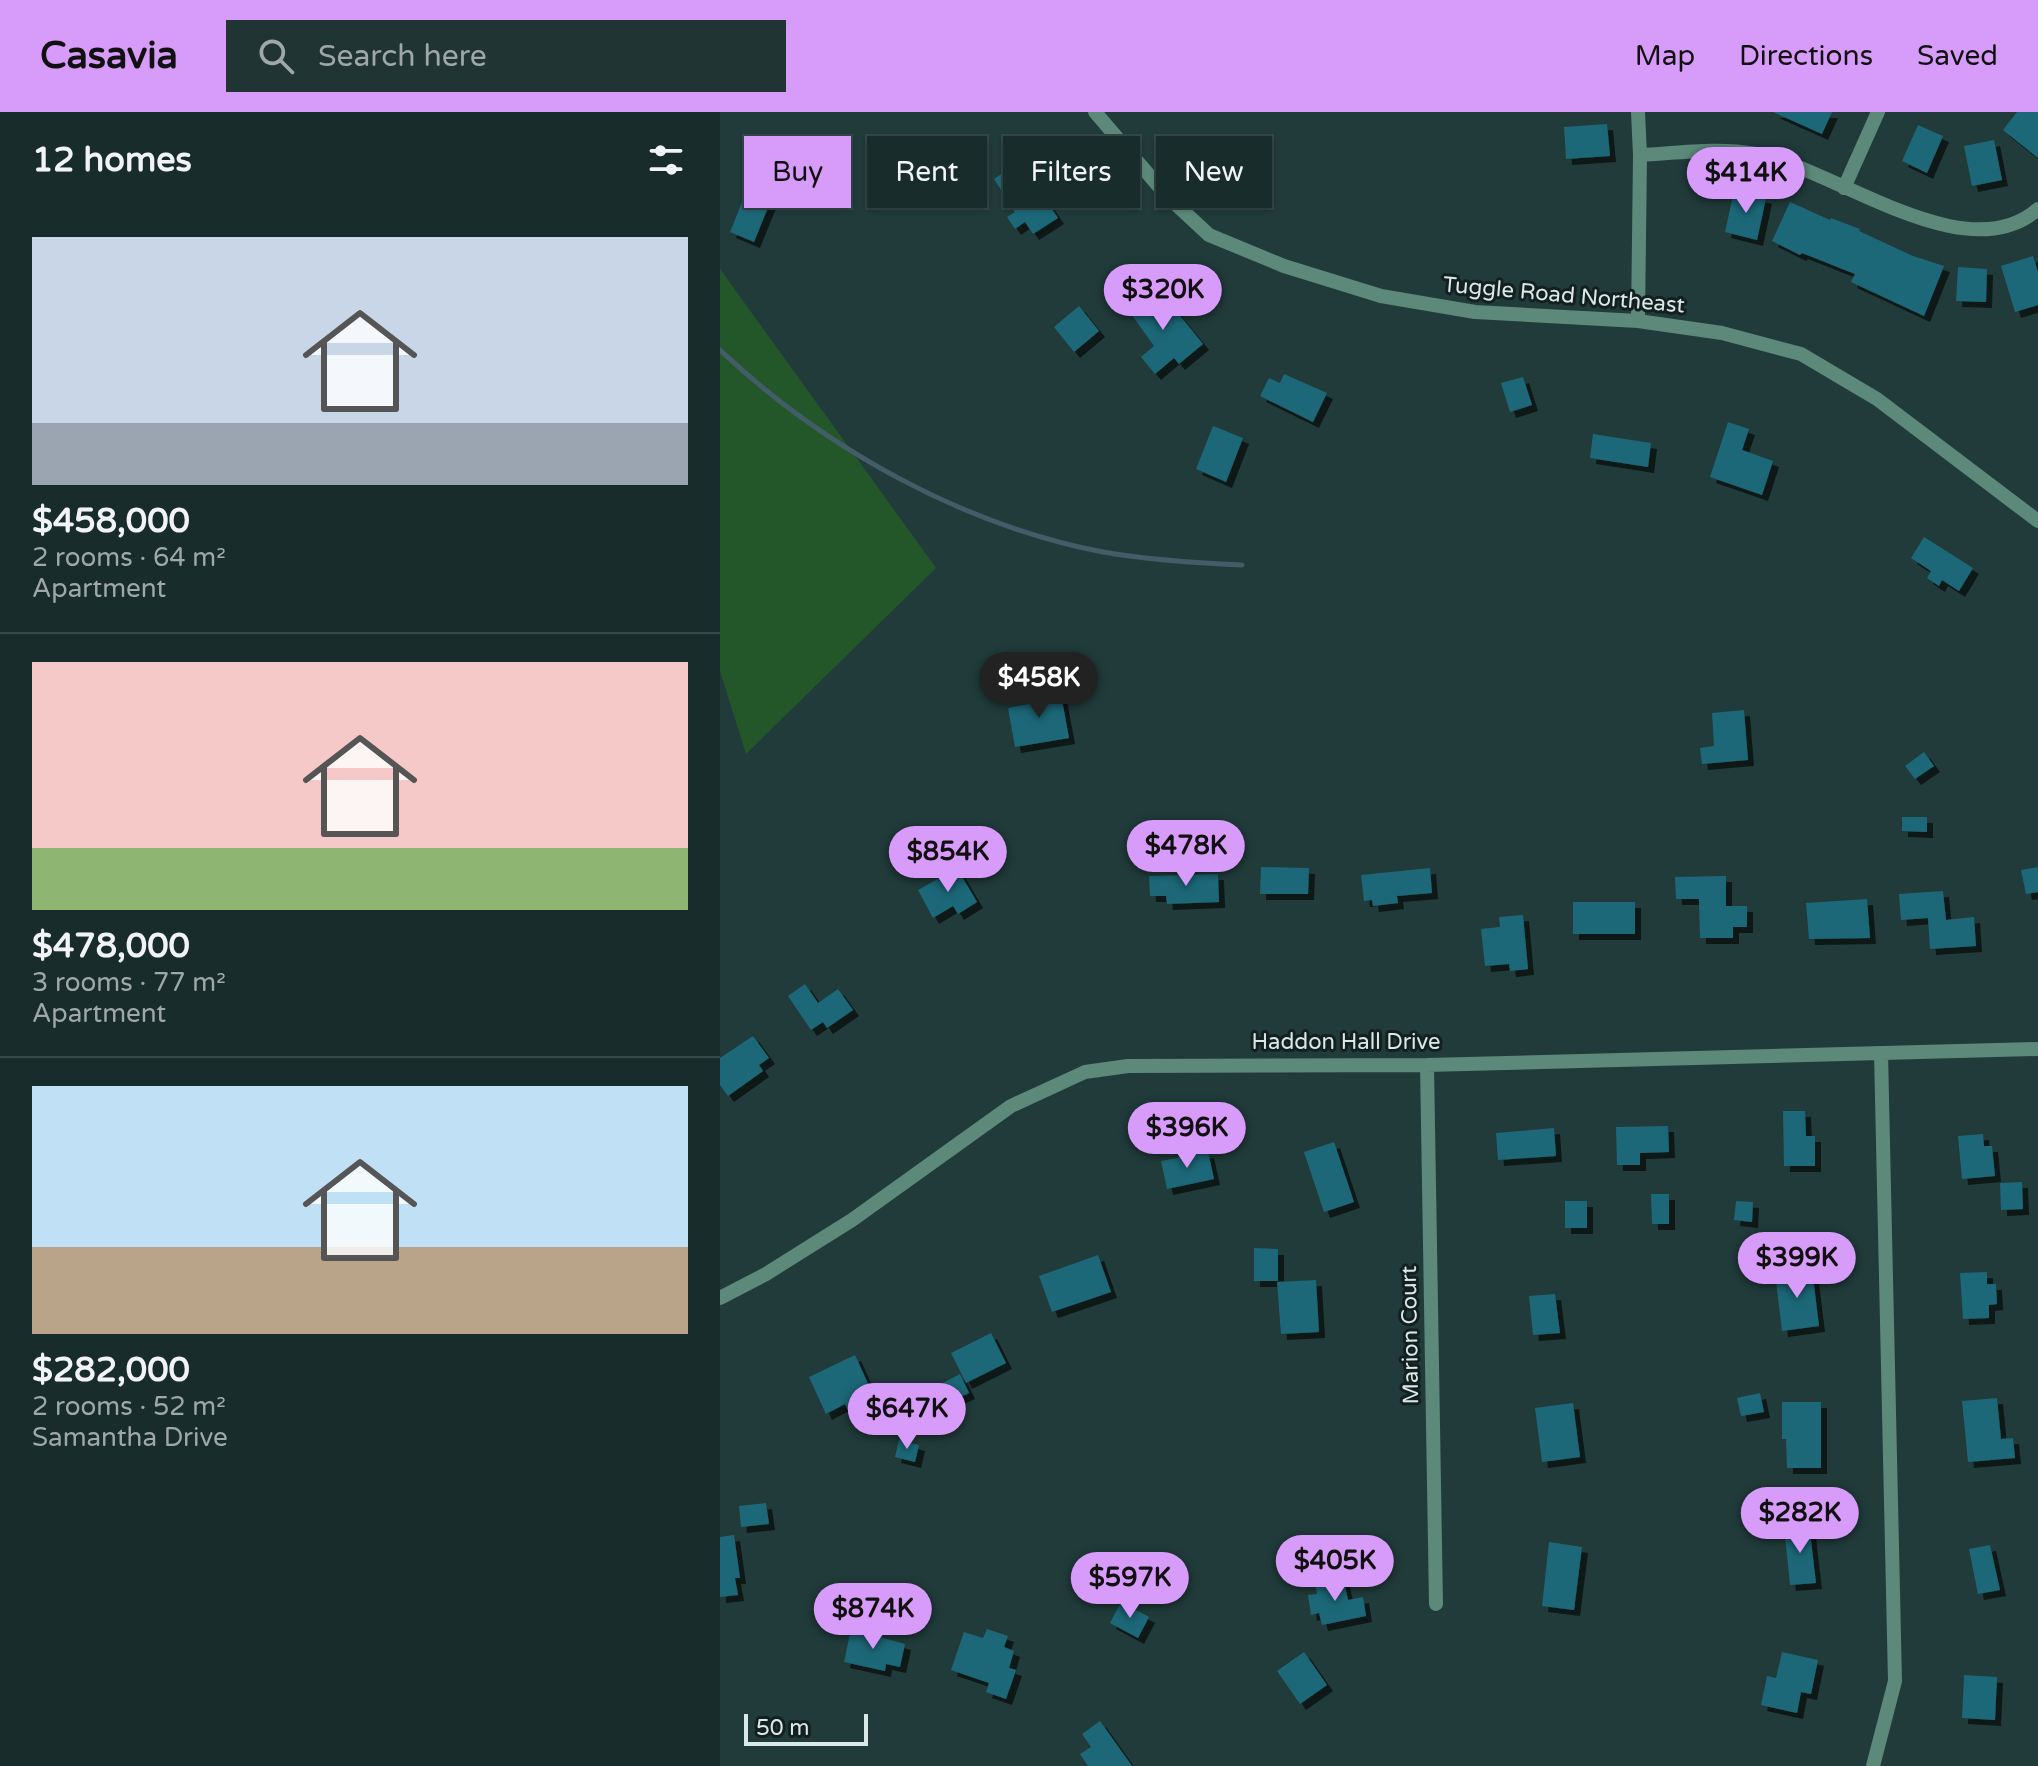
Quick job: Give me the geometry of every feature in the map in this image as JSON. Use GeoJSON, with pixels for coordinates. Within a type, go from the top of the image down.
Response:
{"type":"FeatureCollection","features":[{"type":"Feature","properties":{"kind":"street","name":"Tuggle Road Northeast"},"geometry":{"type":"LineString","coordinates":[[1095,112],[1167,196],[1209,235],[1284,266],[1381,296],[1475,312],[1638,321],[1722,333],[1801,354],[1877,399],[2038,521]]}},
{"type":"Feature","properties":{"kind":"street"},"geometry":{"type":"LineString","coordinates":[[1638,112],[1638,321]]}},
{"type":"Feature","properties":{"kind":"street"},"geometry":{"type":"LineString","coordinates":[[1844,188],[1878,112]]}},
{"type":"Feature","properties":{"kind":"street"},"geometry":{"type":"LineString","coordinates":[[1640,155],[1724,150],[1759,154],[1899,211],[1938,223],[1977,229],[2004,226],[2029,217],[2038,209]]}},
{"type":"Feature","properties":{"kind":"street","name":"Haddon Hall Drive"},"geometry":{"type":"LineString","coordinates":[[720,1298],[766,1274],[852,1220],[1011,1106],[1085,1072],[1128,1066],[1427,1065],[2038,1049]]}},
{"type":"Feature","properties":{"kind":"street"},"geometry":{"type":"LineString","coordinates":[[1873,1766],[1895,1681],[1881,1053]]}},
{"type":"Feature","properties":{"kind":"street","name":"Marion Court"},"geometry":{"type":"LineString","coordinates":[[1427,1065],[1436,1604]]}},
{"type":"Feature","properties":{"kind":"green space"},"geometry":{"type":"Polygon","coordinates":[[[720,269],[936,568],[746,754],[720,671],[720,269]]]}},
{"type":"Feature","properties":{"kind":"building"},"geometry":{"type":"Polygon","coordinates":[[[1773,112],[1832,112],[1822,134],[1773,112]]]}},
{"type":"Feature","properties":{"kind":"building"},"geometry":{"type":"Polygon","coordinates":[[[2017,112],[2038,112],[2038,158],[2003,130],[2017,112]]]}},
{"type":"Feature","properties":{"kind":"building"},"geometry":{"type":"Polygon","coordinates":[[[1607,124],[1610,156],[1566,159],[1564,127],[1607,124]]]}},
{"type":"Feature","properties":{"kind":"building"},"geometry":{"type":"Polygon","coordinates":[[[1918,125],[1943,136],[1927,173],[1902,161],[1918,125]]]}},
{"type":"Feature","properties":{"kind":"building"},"geometry":{"type":"Polygon","coordinates":[[[1994,140],[2002,180],[1972,186],[1964,146],[1994,140]]]}},
{"type":"Feature","properties":{"kind":"building"},"geometry":{"type":"Polygon","coordinates":[[[1003,173],[1003,193],[994,179],[1003,173]]]}},
{"type":"Feature","properties":{"kind":"building"},"geometry":{"type":"Polygon","coordinates":[[[1734,191],[1766,198],[1757,240],[1725,232],[1734,191]]]}},
{"type":"Feature","properties":{"kind":"building"},"geometry":{"type":"Polygon","coordinates":[[[744,197],[744,208],[768,208],[754,242],[730,232],[744,197]]]}},
{"type":"Feature","properties":{"kind":"building"},"geometry":{"type":"Polygon","coordinates":[[[1790,202],[1860,229],[1913,256],[1944,266],[1924,316],[1851,282],[1855,274],[1802,253],[1800,255],[1772,241],[1790,202]]]}},
{"type":"Feature","properties":{"kind":"building"},"geometry":{"type":"Polygon","coordinates":[[[1012,208],[1051,208],[1058,218],[1033,234],[1025,222],[1015,229],[1007,217],[1015,212],[1012,208]]]}},
{"type":"Feature","properties":{"kind":"building"},"geometry":{"type":"Polygon","coordinates":[[[2033,256],[2038,272],[2038,305],[2015,312],[2001,266],[2033,256]]]}},
{"type":"Feature","properties":{"kind":"building"},"geometry":{"type":"Polygon","coordinates":[[[1958,267],[1987,269],[1986,302],[1956,301],[1958,267]]]}},
{"type":"Feature","properties":{"kind":"building"},"geometry":{"type":"Polygon","coordinates":[[[1149,289],[1163,306],[1169,302],[1203,344],[1179,364],[1174,358],[1155,374],[1141,357],[1154,346],[1127,308],[1149,289]]]}},
{"type":"Feature","properties":{"kind":"building"},"geometry":{"type":"Polygon","coordinates":[[[1079,306],[1099,331],[1074,352],[1054,327],[1079,306]]]}},
{"type":"Feature","properties":{"kind":"building"},"geometry":{"type":"Polygon","coordinates":[[[1284,374],[1327,393],[1313,422],[1260,396],[1269,378],[1280,383],[1284,374]]]}},
{"type":"Feature","properties":{"kind":"building"},"geometry":{"type":"Polygon","coordinates":[[[1523,377],[1532,405],[1510,412],[1501,383],[1523,377]]]}},
{"type":"Feature","properties":{"kind":"building"},"geometry":{"type":"Polygon","coordinates":[[[1728,422],[1749,429],[1742,450],[1773,461],[1762,495],[1710,477],[1728,422]]]}},
{"type":"Feature","properties":{"kind":"building"},"geometry":{"type":"Polygon","coordinates":[[[1213,426],[1243,438],[1226,482],[1196,469],[1213,426]]]}},
{"type":"Feature","properties":{"kind":"building"},"geometry":{"type":"Polygon","coordinates":[[[1593,434],[1651,443],[1648,467],[1590,458],[1593,434]]]}},
{"type":"Feature","properties":{"kind":"building"},"geometry":{"type":"Polygon","coordinates":[[[1924,537],[1973,568],[1959,591],[1942,580],[1939,586],[1927,578],[1931,571],[1911,558],[1924,537]]]}},
{"type":"Feature","properties":{"kind":"building"},"geometry":{"type":"Polygon","coordinates":[[[1060,689],[1069,738],[1015,747],[1008,708],[1034,703],[1033,694],[1060,689]]]}},
{"type":"Feature","properties":{"kind":"building"},"geometry":{"type":"Polygon","coordinates":[[[1744,710],[1748,760],[1702,764],[1700,748],[1714,746],[1712,713],[1744,710]]]}},
{"type":"Feature","properties":{"kind":"building"},"geometry":{"type":"Polygon","coordinates":[[[1924,752],[1934,766],[1915,779],[1905,766],[1924,752]]]}},
{"type":"Feature","properties":{"kind":"building"},"geometry":{"type":"Polygon","coordinates":[[[1902,817],[1927,817],[1927,832],[1902,831],[1902,817]]]}},
{"type":"Feature","properties":{"kind":"building"},"geometry":{"type":"Polygon","coordinates":[[[1261,867],[1309,868],[1308,894],[1260,894],[1261,867]]]}},
{"type":"Feature","properties":{"kind":"building"},"geometry":{"type":"Polygon","coordinates":[[[2038,867],[2038,892],[2026,894],[2021,870],[2038,867]]]}},
{"type":"Feature","properties":{"kind":"building"},"geometry":{"type":"Polygon","coordinates":[[[957,868],[977,902],[958,914],[953,906],[933,918],[918,890],[957,868]]]}},
{"type":"Feature","properties":{"kind":"building"},"geometry":{"type":"Polygon","coordinates":[[[1430,868],[1432,893],[1397,896],[1398,903],[1373,906],[1372,900],[1364,901],[1361,875],[1430,868]]]}},
{"type":"Feature","properties":{"kind":"building"},"geometry":{"type":"Polygon","coordinates":[[[1218,874],[1219,902],[1167,904],[1166,896],[1150,896],[1149,876],[1218,874]]]}},
{"type":"Feature","properties":{"kind":"building"},"geometry":{"type":"Polygon","coordinates":[[[1726,876],[1726,906],[1747,906],[1747,927],[1733,927],[1733,938],[1700,938],[1699,899],[1676,899],[1675,877],[1726,876]]]}},
{"type":"Feature","properties":{"kind":"building"},"geometry":{"type":"Polygon","coordinates":[[[1943,891],[1946,920],[1974,917],[1976,946],[1930,949],[1928,918],[1901,920],[1899,894],[1943,891]]]}},
{"type":"Feature","properties":{"kind":"building"},"geometry":{"type":"Polygon","coordinates":[[[1867,899],[1870,938],[1809,939],[1806,903],[1867,899]]]}},
{"type":"Feature","properties":{"kind":"building"},"geometry":{"type":"Polygon","coordinates":[[[1573,902],[1635,902],[1635,934],[1573,934],[1573,902]]]}},
{"type":"Feature","properties":{"kind":"building"},"geometry":{"type":"Polygon","coordinates":[[[1523,915],[1528,969],[1510,971],[1509,964],[1485,966],[1481,929],[1500,927],[1499,917],[1523,915]]]}},
{"type":"Feature","properties":{"kind":"building"},"geometry":{"type":"Polygon","coordinates":[[[805,984],[818,1003],[838,989],[853,1010],[827,1028],[823,1022],[811,1030],[788,996],[805,984]]]}},
{"type":"Feature","properties":{"kind":"building"},"geometry":{"type":"Polygon","coordinates":[[[753,1036],[769,1058],[759,1065],[763,1071],[728,1096],[720,1085],[720,1058],[753,1036]]]}},
{"type":"Feature","properties":{"kind":"building"},"geometry":{"type":"Polygon","coordinates":[[[1783,1111],[1805,1111],[1806,1136],[1815,1136],[1815,1166],[1784,1166],[1783,1111]]]}},
{"type":"Feature","properties":{"kind":"building"},"geometry":{"type":"Polygon","coordinates":[[[1668,1126],[1669,1152],[1640,1153],[1640,1165],[1617,1165],[1616,1127],[1668,1126]]]}},
{"type":"Feature","properties":{"kind":"building"},"geometry":{"type":"Polygon","coordinates":[[[1554,1128],[1556,1156],[1498,1160],[1496,1133],[1554,1128]]]}},
{"type":"Feature","properties":{"kind":"building"},"geometry":{"type":"Polygon","coordinates":[[[1983,1134],[1984,1146],[1992,1146],[1995,1176],[1962,1179],[1958,1136],[1983,1134]]]}},
{"type":"Feature","properties":{"kind":"building"},"geometry":{"type":"Polygon","coordinates":[[[1334,1142],[1354,1202],[1324,1212],[1304,1152],[1334,1142]]]}},
{"type":"Feature","properties":{"kind":"building"},"geometry":{"type":"Polygon","coordinates":[[[1208,1152],[1214,1179],[1167,1189],[1161,1161],[1208,1152]]]}},
{"type":"Feature","properties":{"kind":"building"},"geometry":{"type":"Polygon","coordinates":[[[2022,1182],[2023,1209],[2001,1210],[2000,1183],[2022,1182]]]}},
{"type":"Feature","properties":{"kind":"building"},"geometry":{"type":"Polygon","coordinates":[[[1651,1194],[1669,1194],[1669,1224],[1652,1224],[1651,1194]]]}},
{"type":"Feature","properties":{"kind":"building"},"geometry":{"type":"Polygon","coordinates":[[[1565,1201],[1587,1201],[1587,1228],[1565,1228],[1565,1201]]]}},
{"type":"Feature","properties":{"kind":"building"},"geometry":{"type":"Polygon","coordinates":[[[1736,1201],[1753,1202],[1752,1222],[1734,1220],[1736,1201]]]}},
{"type":"Feature","properties":{"kind":"building"},"geometry":{"type":"Polygon","coordinates":[[[1254,1248],[1278,1249],[1278,1281],[1254,1281],[1254,1248]]]}},
{"type":"Feature","properties":{"kind":"building"},"geometry":{"type":"Polygon","coordinates":[[[1098,1255],[1111,1292],[1052,1312],[1039,1276],[1098,1255]]]}},
{"type":"Feature","properties":{"kind":"building"},"geometry":{"type":"Polygon","coordinates":[[[1812,1269],[1819,1326],[1782,1331],[1775,1273],[1812,1269]]]}},
{"type":"Feature","properties":{"kind":"building"},"geometry":{"type":"Polygon","coordinates":[[[1987,1272],[1987,1284],[1996,1284],[1997,1304],[1989,1305],[1989,1318],[1963,1319],[1960,1273],[1987,1272]]]}},
{"type":"Feature","properties":{"kind":"building"},"geometry":{"type":"Polygon","coordinates":[[[1316,1280],[1319,1332],[1281,1334],[1277,1282],[1316,1280]]]}},
{"type":"Feature","properties":{"kind":"building"},"geometry":{"type":"Polygon","coordinates":[[[1555,1294],[1560,1333],[1533,1335],[1529,1296],[1555,1294]]]}},
{"type":"Feature","properties":{"kind":"building"},"geometry":{"type":"Polygon","coordinates":[[[991,1333],[1006,1363],[966,1383],[951,1353],[991,1333]]]}},
{"type":"Feature","properties":{"kind":"building"},"geometry":{"type":"Polygon","coordinates":[[[855,1355],[870,1388],[859,1393],[865,1404],[849,1412],[845,1404],[826,1414],[809,1377],[855,1355]]]}},
{"type":"Feature","properties":{"kind":"building"},"geometry":{"type":"Polygon","coordinates":[[[960,1374],[969,1393],[950,1402],[941,1384],[960,1374]]]}},
{"type":"Feature","properties":{"kind":"building"},"geometry":{"type":"Polygon","coordinates":[[[1760,1393],[1764,1412],[1741,1416],[1737,1398],[1760,1393]]]}},
{"type":"Feature","properties":{"kind":"building"},"geometry":{"type":"Polygon","coordinates":[[[1997,1398],[2001,1439],[2013,1438],[2015,1458],[1968,1462],[1962,1401],[1997,1398]]]}},
{"type":"Feature","properties":{"kind":"building"},"geometry":{"type":"Polygon","coordinates":[[[1782,1402],[1821,1402],[1821,1468],[1787,1468],[1786,1439],[1782,1439],[1782,1402]]]}},
{"type":"Feature","properties":{"kind":"building"},"geometry":{"type":"Polygon","coordinates":[[[1573,1403],[1580,1457],[1542,1462],[1535,1408],[1573,1403]]]}},
{"type":"Feature","properties":{"kind":"building"},"geometry":{"type":"Polygon","coordinates":[[[899,1440],[919,1445],[915,1462],[895,1457],[899,1440]]]}},
{"type":"Feature","properties":{"kind":"building"},"geometry":{"type":"Polygon","coordinates":[[[766,1503],[769,1524],[741,1527],[739,1506],[766,1503]]]}},
{"type":"Feature","properties":{"kind":"building"},"geometry":{"type":"Polygon","coordinates":[[[1809,1524],[1816,1583],[1790,1585],[1784,1526],[1809,1524]]]}},
{"type":"Feature","properties":{"kind":"building"},"geometry":{"type":"Polygon","coordinates":[[[734,1535],[740,1578],[735,1578],[738,1595],[720,1597],[720,1537],[734,1535]]]}},
{"type":"Feature","properties":{"kind":"building"},"geometry":{"type":"Polygon","coordinates":[[[1549,1542],[1582,1547],[1574,1610],[1542,1606],[1549,1542]]]}},
{"type":"Feature","properties":{"kind":"building"},"geometry":{"type":"Polygon","coordinates":[[[1990,1545],[2000,1590],[1978,1594],[1969,1549],[1990,1545]]]}},
{"type":"Feature","properties":{"kind":"building"},"geometry":{"type":"Polygon","coordinates":[[[1343,1577],[1348,1600],[1363,1597],[1366,1616],[1322,1625],[1319,1613],[1311,1615],[1308,1595],[1317,1594],[1315,1583],[1343,1577]]]}},
{"type":"Feature","properties":{"kind":"building"},"geometry":{"type":"Polygon","coordinates":[[[1121,1602],[1149,1617],[1138,1638],[1110,1623],[1121,1602]]]}},
{"type":"Feature","properties":{"kind":"building"},"geometry":{"type":"Polygon","coordinates":[[[851,1629],[905,1644],[900,1667],[886,1664],[885,1671],[844,1662],[851,1629]]]}},
{"type":"Feature","properties":{"kind":"building"},"geometry":{"type":"Polygon","coordinates":[[[987,1629],[1008,1636],[1004,1647],[1014,1651],[1009,1668],[1016,1670],[1006,1699],[986,1692],[989,1683],[951,1670],[964,1632],[983,1638],[987,1629]]]}},
{"type":"Feature","properties":{"kind":"building"},"geometry":{"type":"Polygon","coordinates":[[[1304,1652],[1327,1685],[1300,1704],[1277,1671],[1304,1652]]]}},
{"type":"Feature","properties":{"kind":"building"},"geometry":{"type":"Polygon","coordinates":[[[1782,1652],[1818,1660],[1811,1694],[1801,1692],[1797,1713],[1761,1705],[1767,1676],[1776,1678],[1782,1652]]]}},
{"type":"Feature","properties":{"kind":"building"},"geometry":{"type":"Polygon","coordinates":[[[1964,1675],[1997,1677],[1995,1720],[1962,1718],[1964,1675]]]}},
{"type":"Feature","properties":{"kind":"building"},"geometry":{"type":"Polygon","coordinates":[[[1100,1721],[1132,1766],[1088,1766],[1080,1754],[1091,1747],[1082,1734],[1100,1721]]]}},
{"type":"Feature","properties":{"kind":"waterway"},"geometry":{"type":"LineString","coordinates":[[720,350],[761,386],[850,450],[947,502],[1050,540],[1103,552],[1172,561],[1242,565]]}}]}
